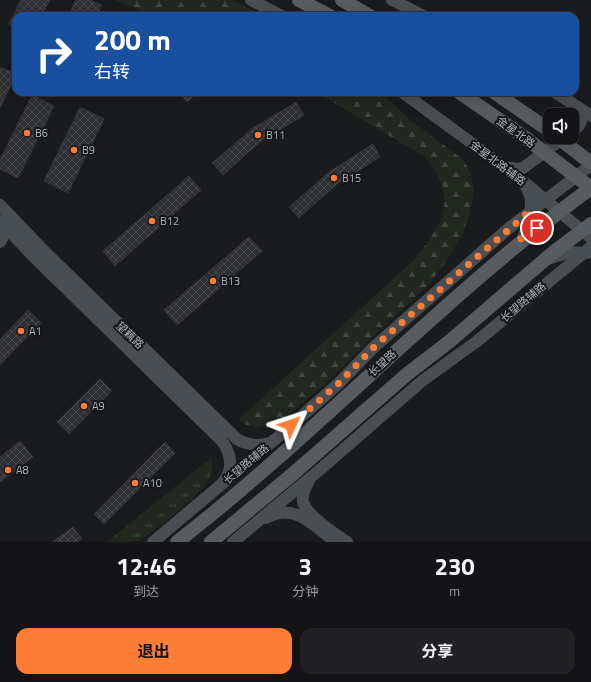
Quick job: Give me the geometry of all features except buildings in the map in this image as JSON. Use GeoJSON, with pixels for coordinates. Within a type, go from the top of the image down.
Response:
{"type":"FeatureCollection","features":[{"type":"Feature","properties":{"kind":"main road"},"geometry":{"type":"LineString","coordinates":[[299,0],[322,12]]}},
{"type":"Feature","properties":{"kind":"main road"},"geometry":{"type":"LineString","coordinates":[[342,0],[363,12]]}},
{"type":"Feature","properties":{"kind":"main road","name":"金星北路"},"geometry":{"type":"LineString","coordinates":[[465,96],[591,188]]}},
{"type":"Feature","properties":{"kind":"main road","name":"金星北路"},"geometry":{"type":"LineString","coordinates":[[500,96],[543,127]]}},
{"type":"Feature","properties":{"kind":"main road"},"geometry":{"type":"LineString","coordinates":[[566,144],[591,164]]}},
{"type":"Feature","properties":{"kind":"main road","name":"长望路"},"geometry":{"type":"LineString","coordinates":[[177,542],[255,477],[348,396],[394,351],[520,242],[591,188]]}},
{"type":"Feature","properties":{"kind":"main road"},"geometry":{"type":"LineString","coordinates":[[211,542],[294,473],[406,375],[450,341],[540,264],[588,231]]}},
{"type":"Feature","properties":{"kind":"street"},"geometry":{"type":"LineString","coordinates":[[251,0],[274,12]]}},
{"type":"Feature","properties":{"kind":"street"},"geometry":{"type":"LineString","coordinates":[[392,0],[416,12]]}},
{"type":"Feature","properties":{"kind":"street","name":"金星北路辅路"},"geometry":{"type":"LineString","coordinates":[[408,96],[518,176],[560,211],[588,231]]}},
{"type":"Feature","properties":{"kind":"street"},"geometry":{"type":"LineString","coordinates":[[561,96],[591,116]]}},
{"type":"Feature","properties":{"kind":"street"},"geometry":{"type":"LineString","coordinates":[[579,112],[582,118],[579,125]]}},
{"type":"Feature","properties":{"kind":"street"},"geometry":{"type":"LineString","coordinates":[[504,166],[513,169],[523,168],[556,144]]}},
{"type":"Feature","properties":{"kind":"street","name":"长望路辅路"},"geometry":{"type":"LineString","coordinates":[[152,542],[271,443],[338,384],[374,347],[531,210],[591,164]]}},
{"type":"Feature","properties":{"kind":"street"},"geometry":{"type":"LineString","coordinates":[[518,176],[527,188],[531,197],[531,210],[520,242]]}},
{"type":"Feature","properties":{"kind":"street"},"geometry":{"type":"LineString","coordinates":[[0,242],[4,219]]}},
{"type":"Feature","properties":{"kind":"street","name":"望藕路"},"geometry":{"type":"LineString","coordinates":[[4,219],[237,439],[244,443],[253,445],[271,443]]}},
{"type":"Feature","properties":{"kind":"street","name":"望藕路"},"geometry":{"type":"LineString","coordinates":[[4,219],[35,258],[227,446],[231,460],[229,472],[222,485]]}},
{"type":"Feature","properties":{"kind":"street"},"geometry":{"type":"LineString","coordinates":[[540,264],[553,256],[569,252],[588,251]]}},
{"type":"Feature","properties":{"kind":"street","name":"长望路辅路"},"geometry":{"type":"LineString","coordinates":[[233,542],[311,478],[422,381],[476,342],[588,251]]}},
{"type":"Feature","properties":{"kind":"street"},"geometry":{"type":"LineString","coordinates":[[311,478],[303,493],[303,501],[306,507],[332,531],[347,542]]}},
{"type":"Feature","properties":{"kind":"street"},"geometry":{"type":"LineString","coordinates":[[256,523],[279,513],[295,513],[303,516],[336,542]]}},
{"type":"Feature","properties":{"kind":"green space"},"geometry":{"type":"Polygon","coordinates":[[[115,0],[232,0],[257,12],[145,12],[115,0]]]}},
{"type":"Feature","properties":{"kind":"green space"},"geometry":{"type":"Polygon","coordinates":[[[323,96],[385,96],[410,120],[464,160],[470,173],[474,191],[470,213],[462,235],[447,260],[428,286],[366,343],[332,378],[280,422],[258,427],[247,425],[238,420],[414,260],[424,247],[439,222],[444,210],[445,198],[436,172],[425,157],[323,96]]]}},
{"type":"Feature","properties":{"kind":"green space"},"geometry":{"type":"Polygon","coordinates":[[[211,458],[211,474],[205,485],[188,503],[165,522],[138,541],[107,542],[211,458]]]}},
{"type":"Feature","properties":{"kind":"place","name":"B6"},"geometry":{"type":"Point","coordinates":[27,133]}},
{"type":"Feature","properties":{"kind":"place","name":"B11"},"geometry":{"type":"Point","coordinates":[258,135]}},
{"type":"Feature","properties":{"kind":"place","name":"B9"},"geometry":{"type":"Point","coordinates":[74,150]}},
{"type":"Feature","properties":{"kind":"place","name":"B15"},"geometry":{"type":"Point","coordinates":[334,178]}},
{"type":"Feature","properties":{"kind":"place","name":"B12"},"geometry":{"type":"Point","coordinates":[152,221]}},
{"type":"Feature","properties":{"kind":"place","name":"B13"},"geometry":{"type":"Point","coordinates":[213,281]}},
{"type":"Feature","properties":{"kind":"place","name":"A1"},"geometry":{"type":"Point","coordinates":[21,331]}},
{"type":"Feature","properties":{"kind":"place","name":"A9"},"geometry":{"type":"Point","coordinates":[84,406]}},
{"type":"Feature","properties":{"kind":"place","name":"A8"},"geometry":{"type":"Point","coordinates":[8,470]}},
{"type":"Feature","properties":{"kind":"place","name":"A10"},"geometry":{"type":"Point","coordinates":[135,483]}},
{"type":"Feature","properties":{"kind":"route"},"geometry":{"type":"LineString","coordinates":[[291,425],[338,384],[374,347],[531,210],[527,227],[520,242],[537,228]]}}]}
